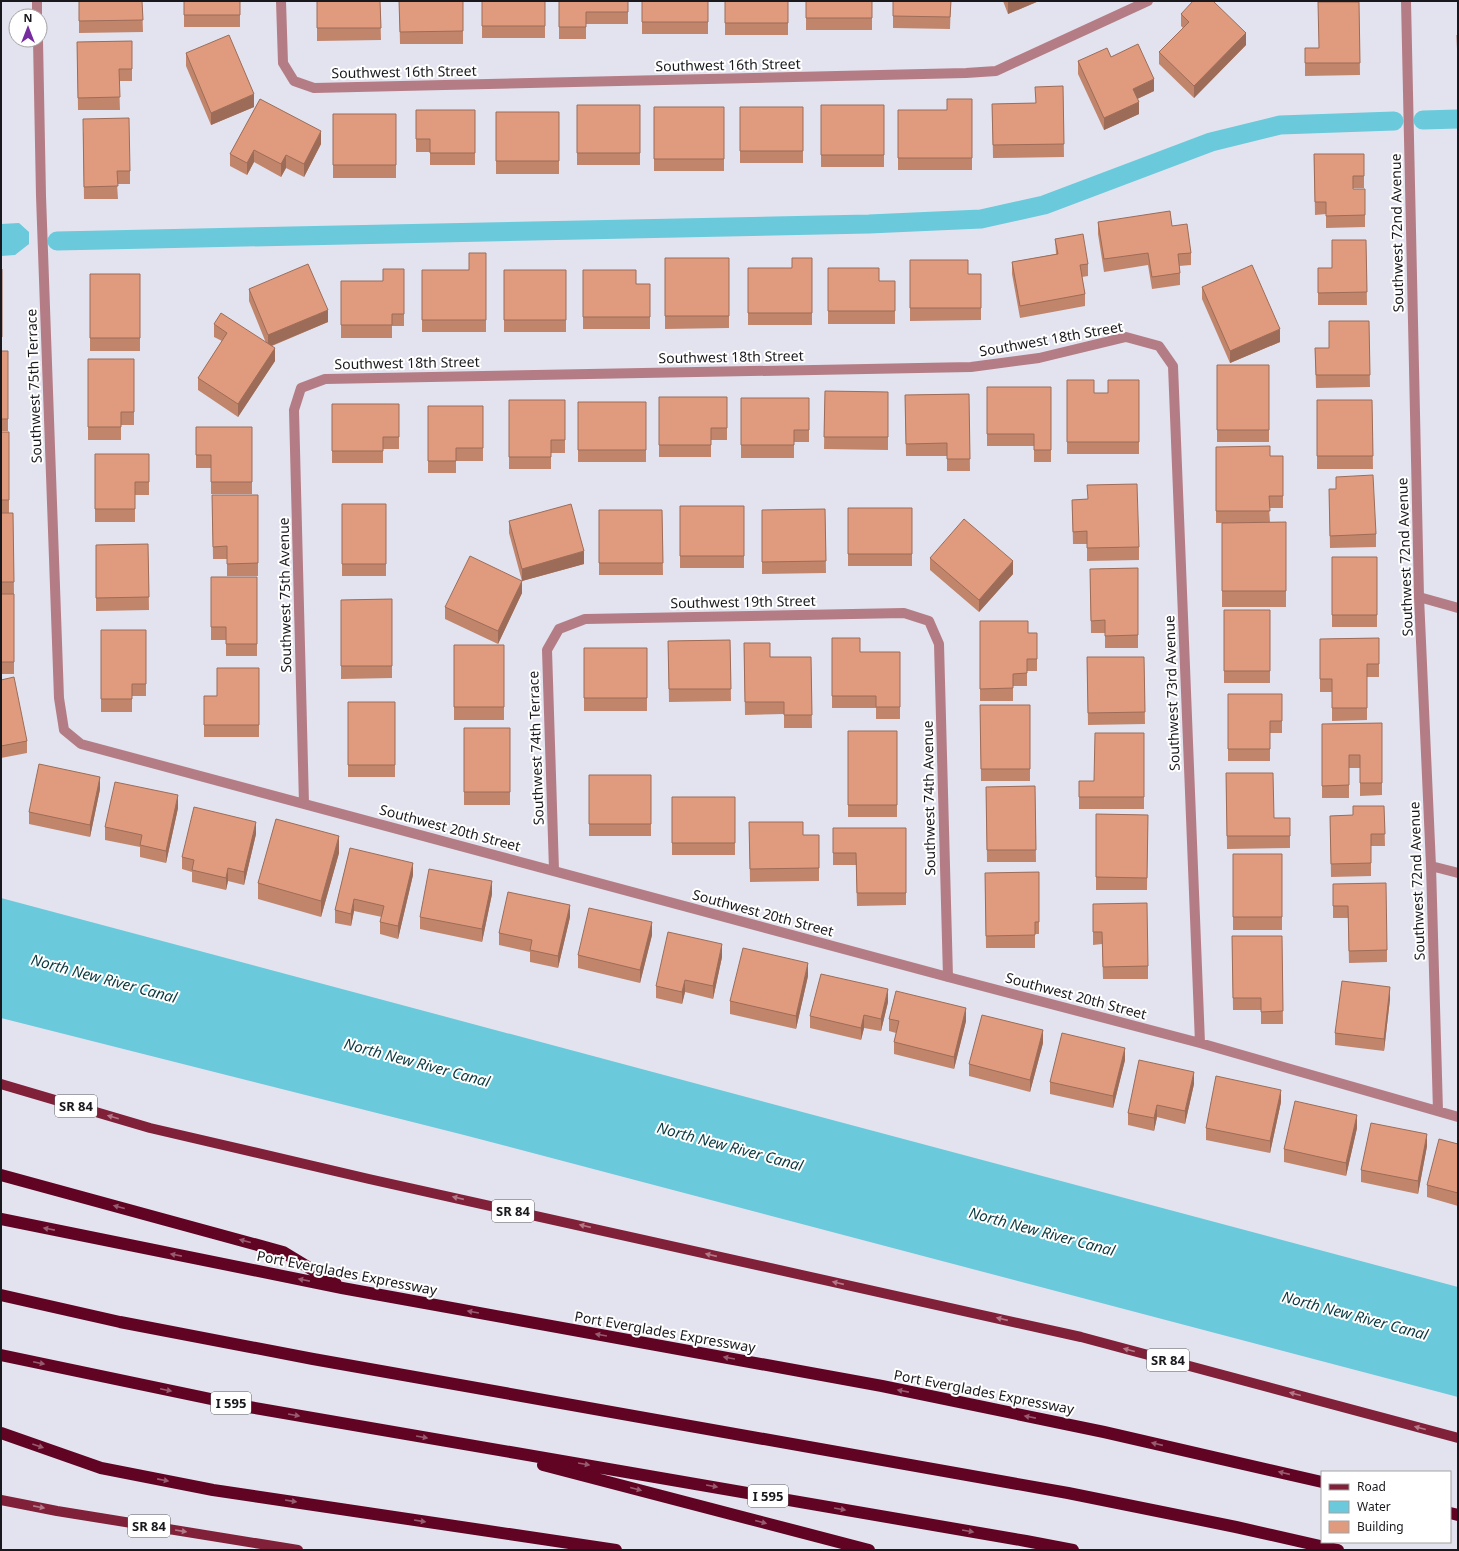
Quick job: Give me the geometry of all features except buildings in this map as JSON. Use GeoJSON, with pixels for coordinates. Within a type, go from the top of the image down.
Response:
{"type":"FeatureCollection","features":[{"type":"Feature","properties":{"kind":"highway"},"geometry":{"type":"LineString","coordinates":[[1,1175],[284,1252],[342,1288]]}},
{"type":"Feature","properties":{"kind":"highway","name":"Port Everglades Expressway"},"geometry":{"type":"LineString","coordinates":[[1,1219],[342,1288],[882,1386],[1104,1432],[1321,1482]]}},
{"type":"Feature","properties":{"kind":"highway"},"geometry":{"type":"LineString","coordinates":[[1,1295],[120,1322],[313,1359],[1068,1493],[1236,1527],[1338,1550]]}},
{"type":"Feature","properties":{"kind":"highway","name":"I 595"},"geometry":{"type":"LineString","coordinates":[[1,1355],[249,1407],[1026,1540],[1073,1550]]}},
{"type":"Feature","properties":{"kind":"highway"},"geometry":{"type":"LineString","coordinates":[[1,1433],[101,1468],[205,1488],[616,1550]]}},
{"type":"Feature","properties":{"kind":"highway"},"geometry":{"type":"LineString","coordinates":[[462,1443],[869,1550]]}},
{"type":"Feature","properties":{"kind":"main road","name":"SR 84"},"geometry":{"type":"LineString","coordinates":[[1,1084],[158,1130],[369,1179],[1081,1337],[1458,1438]]}},
{"type":"Feature","properties":{"kind":"main road","name":"SR 84"},"geometry":{"type":"LineString","coordinates":[[1,1500],[57,1511],[298,1550]]}},
{"type":"Feature","properties":{"kind":"street","name":"Southwest 16th Street"},"geometry":{"type":"LineString","coordinates":[[281,1],[283,63],[294,81],[314,88],[950,74],[996,71],[1148,1]]}},
{"type":"Feature","properties":{"kind":"street","name":"Southwest 72nd Avenue"},"geometry":{"type":"LineString","coordinates":[[1406,1],[1419,597],[1431,866],[1438,1111]]}},
{"type":"Feature","properties":{"kind":"street","name":"Southwest 75th Terrace"},"geometry":{"type":"LineString","coordinates":[[38,48],[41,196],[59,698],[64,730]]}},
{"type":"Feature","properties":{"kind":"street","name":"Southwest 18th Street"},"geometry":{"type":"LineString","coordinates":[[301,388],[325,379],[971,367],[1039,358],[1126,336],[1159,346]]}},
{"type":"Feature","properties":{"kind":"street","name":"Southwest 73rd Avenue"},"geometry":{"type":"LineString","coordinates":[[1159,346],[1173,366],[1200,1043]]}},
{"type":"Feature","properties":{"kind":"street","name":"Southwest 75th Avenue"},"geometry":{"type":"LineString","coordinates":[[301,388],[294,410],[304,804]]}},
{"type":"Feature","properties":{"kind":"street"},"geometry":{"type":"LineString","coordinates":[[1419,597],[1458,608]]}},
{"type":"Feature","properties":{"kind":"street","name":"Southwest 19th Street"},"geometry":{"type":"LineString","coordinates":[[559,629],[585,619],[904,613],[929,621]]}},
{"type":"Feature","properties":{"kind":"street","name":"Southwest 74th Avenue"},"geometry":{"type":"LineString","coordinates":[[929,621],[939,644],[948,977]]}},
{"type":"Feature","properties":{"kind":"street","name":"Southwest 74th Terrace"},"geometry":{"type":"LineString","coordinates":[[554,870],[547,650],[559,629]]}},
{"type":"Feature","properties":{"kind":"street","name":"Southwest 20th Street"},"geometry":{"type":"LineString","coordinates":[[64,730],[81,744],[948,977],[1200,1043],[1458,1117]]}},
{"type":"Feature","properties":{"kind":"street"},"geometry":{"type":"LineString","coordinates":[[1431,866],[1458,873]]}},
{"type":"Feature","properties":{"kind":"water"},"geometry":{"type":"Polygon","coordinates":[[[19,223],[29,232],[29,244],[15,255],[1,256],[1,224],[19,223]]]}},
{"type":"Feature","properties":{"kind":"water","name":"North New River Canal"},"geometry":{"type":"Polygon","coordinates":[[[1,898],[1458,1287],[1458,1397],[464,1135],[1,1018],[1,898]]]}},
{"type":"Feature","properties":{"kind":"waterway"},"geometry":{"type":"LineString","coordinates":[[1423,120],[1458,119]]}},
{"type":"Feature","properties":{"kind":"waterway"},"geometry":{"type":"LineString","coordinates":[[57,241],[869,224],[981,219],[1044,205],[1211,142],[1280,125],[1394,121]]}}]}
